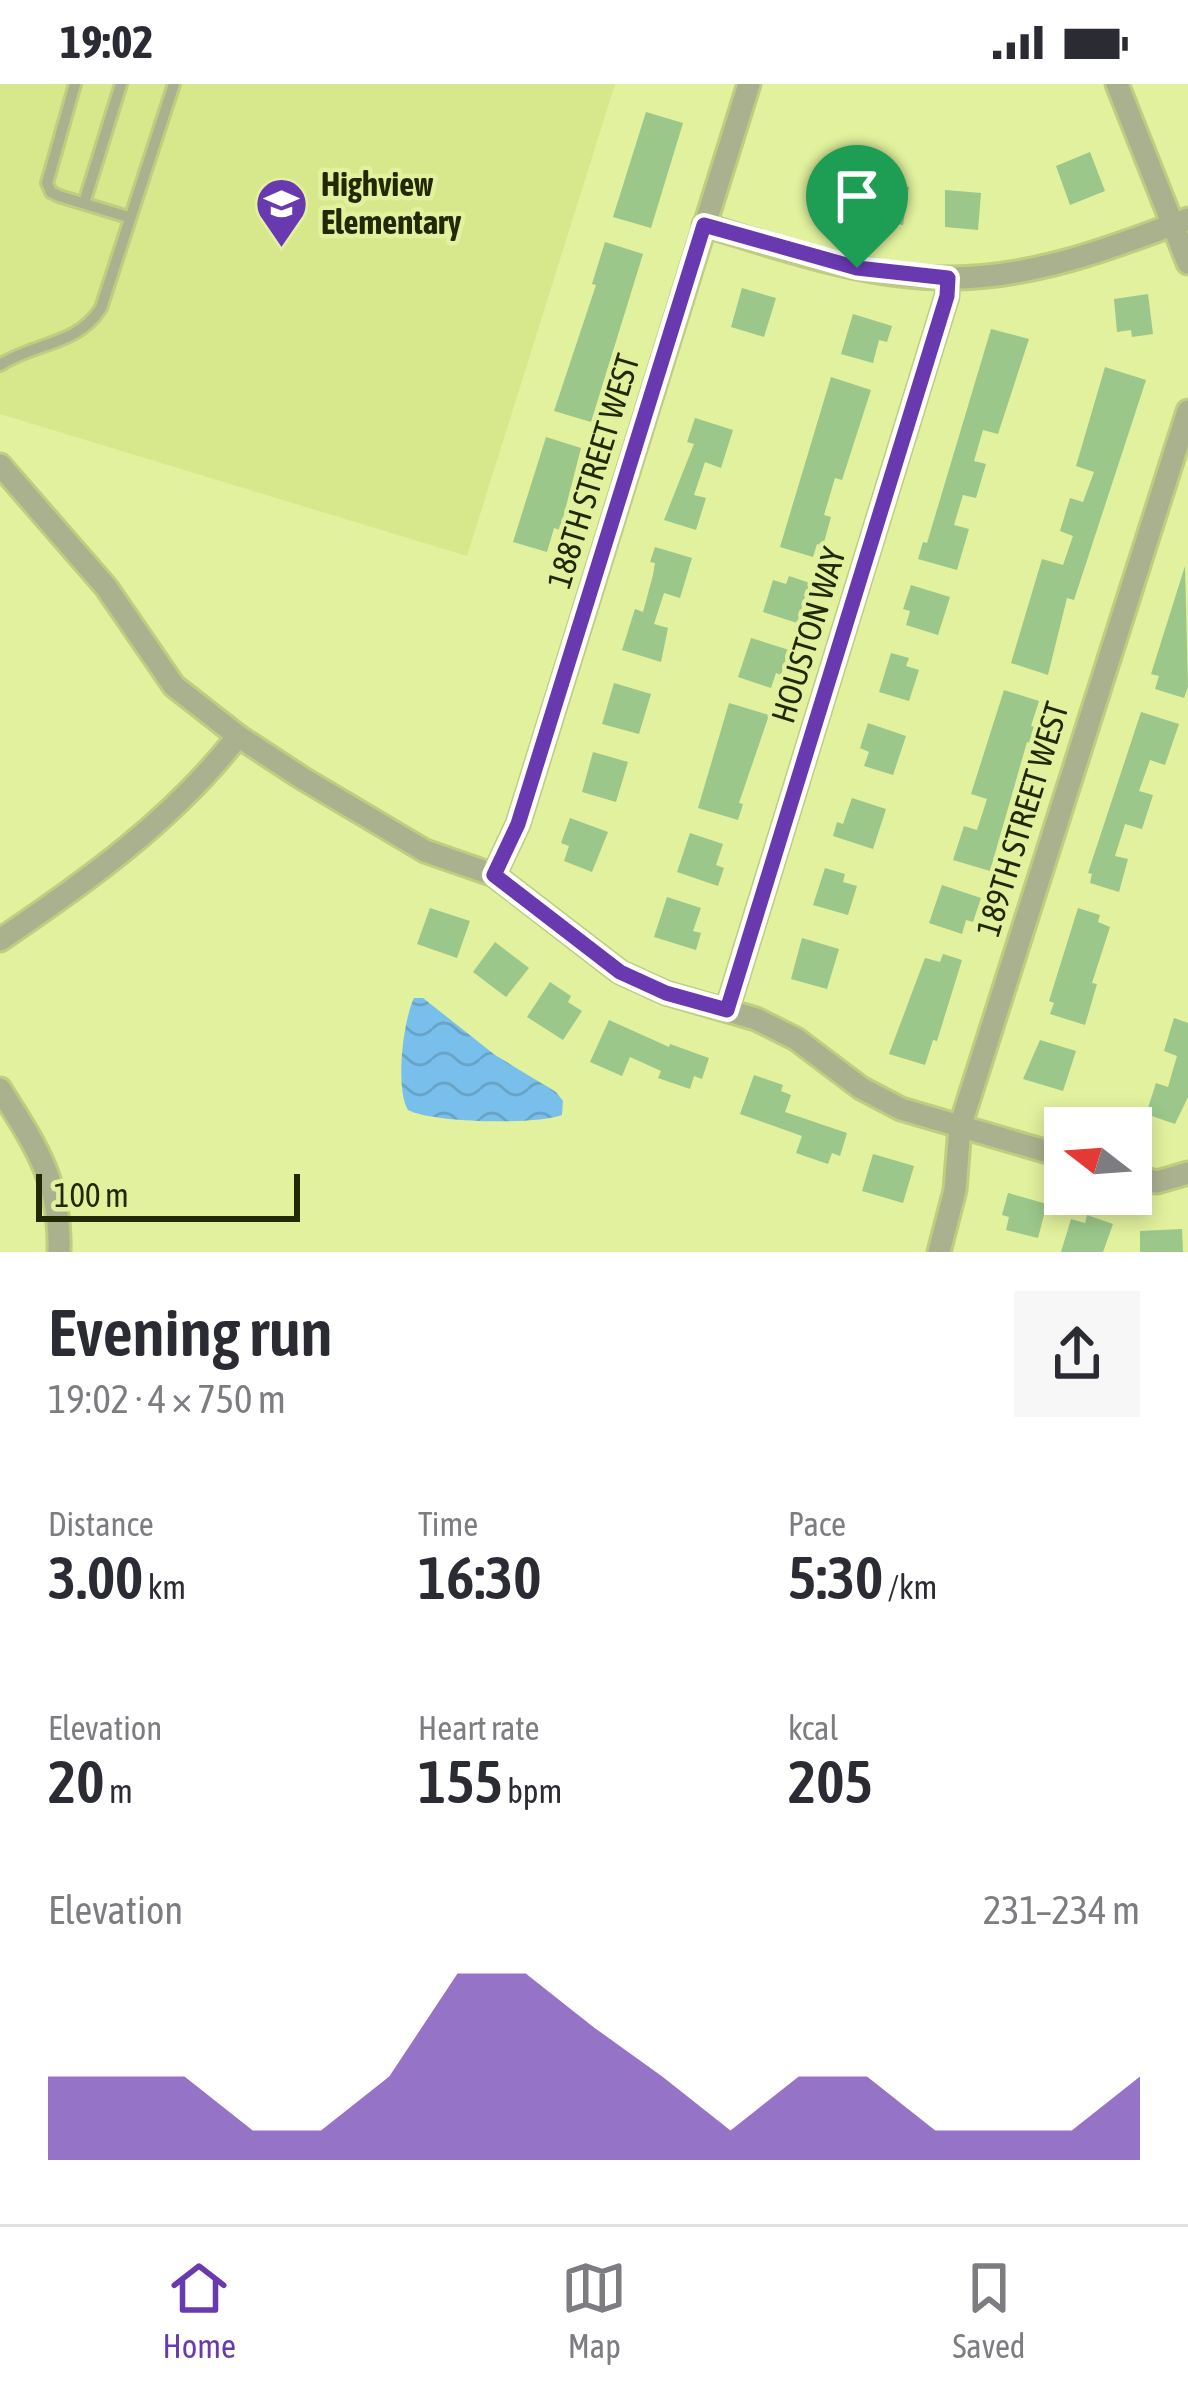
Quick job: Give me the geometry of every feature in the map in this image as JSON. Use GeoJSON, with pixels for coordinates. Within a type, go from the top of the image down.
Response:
{"type":"FeatureCollection","features":[{"type":"Feature","properties":{"kind":"street","name":"188TH STREET WEST"},"geometry":{"type":"LineString","coordinates":[[494,875],[518,824],[749,84]]}},
{"type":"Feature","properties":{"kind":"street"},"geometry":{"type":"LineString","coordinates":[[1117,84],[1181,222],[1188,262]]}},
{"type":"Feature","properties":{"kind":"street"},"geometry":{"type":"LineString","coordinates":[[704,225],[857,268],[948,278],[1033,269],[1181,222]]}},
{"type":"Feature","properties":{"kind":"street","name":"HOUSTON WAY"},"geometry":{"type":"LineString","coordinates":[[727,1010],[947,296],[948,278]]}},
{"type":"Feature","properties":{"kind":"street","name":"189TH STREET WEST"},"geometry":{"type":"LineString","coordinates":[[939,1252],[955,1190],[960,1127],[1188,411]]}},
{"type":"Feature","properties":{"kind":"street"},"geometry":{"type":"LineString","coordinates":[[0,465],[106,587],[174,686],[238,736],[425,851],[494,875],[620,972],[666,993],[756,1019],[796,1039],[861,1088],[901,1109],[1044,1151]]}},
{"type":"Feature","properties":{"kind":"street"},"geometry":{"type":"LineString","coordinates":[[0,940],[79,887],[205,779],[238,736]]}},
{"type":"Feature","properties":{"kind":"street"},"geometry":{"type":"LineString","coordinates":[[0,1089],[47,1166],[60,1226],[59,1252]]}},
{"type":"Feature","properties":{"kind":"street"},"geometry":{"type":"LineString","coordinates":[[1152,1181],[1188,1173]]}},
{"type":"Feature","properties":{"kind":"lane"},"geometry":{"type":"LineString","coordinates":[[75,84],[47,183],[51,192],[128,217]]}},
{"type":"Feature","properties":{"kind":"lane"},"geometry":{"type":"LineString","coordinates":[[84,203],[121,84]]}},
{"type":"Feature","properties":{"kind":"lane"},"geometry":{"type":"LineString","coordinates":[[0,365],[80,333],[101,308],[174,84]]}},
{"type":"Feature","properties":{"kind":"shaded area","name":"Highview Elementary"},"geometry":{"type":"Polygon","coordinates":[[[0,84],[615,84],[467,556],[0,414],[0,84]]]}},
{"type":"Feature","properties":{"kind":"water"},"geometry":{"type":"Polygon","coordinates":[[[414,998],[423,998],[495,1055],[556,1092],[563,1101],[562,1115],[485,1121],[408,1110],[402,1054],[414,998]]]}},
{"type":"Feature","properties":{"kind":"building"},"geometry":{"type":"Polygon","coordinates":[[[646,112],[683,123],[651,228],[613,217],[646,112]]]}},
{"type":"Feature","properties":{"kind":"building"},"geometry":{"type":"Polygon","coordinates":[[[1090,152],[1105,191],[1070,205],[1056,166],[1090,152]]]}},
{"type":"Feature","properties":{"kind":"building"},"geometry":{"type":"Polygon","coordinates":[[[868,181],[909,187],[903,225],[862,219],[868,181]]]}},
{"type":"Feature","properties":{"kind":"building"},"geometry":{"type":"Polygon","coordinates":[[[945,190],[981,193],[978,230],[945,227],[945,190]]]}},
{"type":"Feature","properties":{"kind":"building"},"geometry":{"type":"Polygon","coordinates":[[[605,242],[643,254],[591,422],[554,411],[596,285],[592,284],[605,242]]]}},
{"type":"Feature","properties":{"kind":"building"},"geometry":{"type":"Polygon","coordinates":[[[742,288],[776,298],[764,337],[731,327],[742,288]]]}},
{"type":"Feature","properties":{"kind":"building"},"geometry":{"type":"Polygon","coordinates":[[[1148,294],[1153,334],[1132,337],[1131,330],[1117,332],[1114,299],[1148,294]]]}},
{"type":"Feature","properties":{"kind":"building"},"geometry":{"type":"Polygon","coordinates":[[[853,314],[892,326],[887,342],[879,340],[873,363],[841,354],[853,314]]]}},
{"type":"Feature","properties":{"kind":"building"},"geometry":{"type":"Polygon","coordinates":[[[991,329],[1029,339],[998,434],[983,430],[974,461],[986,464],[976,498],[963,495],[954,525],[969,529],[957,570],[918,559],[923,542],[927,543],[991,329]]]}},
{"type":"Feature","properties":{"kind":"building"},"geometry":{"type":"Polygon","coordinates":[[[1105,367],[1146,380],[1074,600],[1067,598],[1048,675],[1011,663],[1042,559],[1063,565],[1073,536],[1060,531],[1070,498],[1083,502],[1094,472],[1076,466],[1105,367]]]}},
{"type":"Feature","properties":{"kind":"building"},"geometry":{"type":"Polygon","coordinates":[[[831,377],[871,390],[842,480],[835,478],[824,515],[831,517],[823,546],[817,544],[813,557],[780,547],[831,377]]]}},
{"type":"Feature","properties":{"kind":"building"},"geometry":{"type":"Polygon","coordinates":[[[695,418],[733,430],[721,468],[705,462],[694,495],[706,498],[696,530],[664,520],[694,444],[687,442],[695,418]]]}},
{"type":"Feature","properties":{"kind":"building"},"geometry":{"type":"Polygon","coordinates":[[[546,437],[581,448],[560,530],[554,528],[547,552],[513,542],[546,437]]]}},
{"type":"Feature","properties":{"kind":"building"},"geometry":{"type":"Polygon","coordinates":[[[655,547],[692,558],[680,598],[664,593],[654,624],[668,628],[661,662],[622,650],[635,609],[643,612],[655,547]]]}},
{"type":"Feature","properties":{"kind":"building"},"geometry":{"type":"Polygon","coordinates":[[[1185,566],[1188,687],[1184,698],[1155,689],[1159,676],[1151,674],[1185,566]]]}},
{"type":"Feature","properties":{"kind":"building"},"geometry":{"type":"Polygon","coordinates":[[[789,576],[810,583],[797,623],[763,612],[773,580],[786,584],[789,576]]]}},
{"type":"Feature","properties":{"kind":"building"},"geometry":{"type":"Polygon","coordinates":[[[911,585],[950,597],[938,635],[906,625],[910,611],[903,609],[911,585]]]}},
{"type":"Feature","properties":{"kind":"building"},"geometry":{"type":"Polygon","coordinates":[[[751,638],[789,650],[771,688],[738,677],[751,638]]]}},
{"type":"Feature","properties":{"kind":"building"},"geometry":{"type":"Polygon","coordinates":[[[891,653],[909,658],[906,666],[919,670],[909,701],[879,692],[891,653]]]}},
{"type":"Feature","properties":{"kind":"building"},"geometry":{"type":"Polygon","coordinates":[[[614,683],[651,694],[639,734],[602,724],[614,683]]]}},
{"type":"Feature","properties":{"kind":"building"},"geometry":{"type":"Polygon","coordinates":[[[1004,690],[1039,701],[990,871],[953,860],[964,826],[977,830],[987,799],[971,794],[1004,690]]]}},
{"type":"Feature","properties":{"kind":"building"},"geometry":{"type":"Polygon","coordinates":[[[729,703],[769,715],[739,803],[743,804],[738,820],[698,808],[729,703]]]}},
{"type":"Feature","properties":{"kind":"building"},"geometry":{"type":"Polygon","coordinates":[[[1141,712],[1179,724],[1165,765],[1150,760],[1139,791],[1153,795],[1142,829],[1125,824],[1115,856],[1128,859],[1119,892],[1090,883],[1092,874],[1088,873],[1141,712]]]}},
{"type":"Feature","properties":{"kind":"building"},"geometry":{"type":"Polygon","coordinates":[[[868,723],[906,736],[893,775],[864,766],[869,752],[860,748],[868,723]]]}},
{"type":"Feature","properties":{"kind":"building"},"geometry":{"type":"Polygon","coordinates":[[[593,752],[628,762],[616,802],[582,792],[593,752]]]}},
{"type":"Feature","properties":{"kind":"building"},"geometry":{"type":"Polygon","coordinates":[[[852,798],[886,809],[873,849],[833,836],[852,798]]]}},
{"type":"Feature","properties":{"kind":"building"},"geometry":{"type":"Polygon","coordinates":[[[570,818],[608,832],[592,872],[564,861],[569,846],[561,843],[570,818]]]}},
{"type":"Feature","properties":{"kind":"building"},"geometry":{"type":"Polygon","coordinates":[[[690,833],[723,844],[716,865],[724,868],[718,886],[677,872],[690,833]]]}},
{"type":"Feature","properties":{"kind":"building"},"geometry":{"type":"Polygon","coordinates":[[[825,868],[845,874],[843,882],[857,886],[848,915],[813,905],[825,868]]]}},
{"type":"Feature","properties":{"kind":"building"},"geometry":{"type":"Polygon","coordinates":[[[942,885],[981,898],[973,922],[966,920],[962,934],[929,923],[942,885]]]}},
{"type":"Feature","properties":{"kind":"building"},"geometry":{"type":"Polygon","coordinates":[[[667,897],[701,908],[693,931],[701,933],[696,950],[654,937],[667,897]]]}},
{"type":"Feature","properties":{"kind":"building"},"geometry":{"type":"Polygon","coordinates":[[[430,908],[470,921],[457,958],[417,944],[430,908]]]}},
{"type":"Feature","properties":{"kind":"building"},"geometry":{"type":"Polygon","coordinates":[[[1078,908],[1100,915],[1098,922],[1110,927],[1085,1025],[1050,1014],[1054,1003],[1049,1001],[1078,908]]]}},
{"type":"Feature","properties":{"kind":"building"},"geometry":{"type":"Polygon","coordinates":[[[802,938],[839,949],[827,989],[791,979],[802,938]]]}},
{"type":"Feature","properties":{"kind":"building"},"geometry":{"type":"Polygon","coordinates":[[[495,942],[529,968],[506,997],[473,972],[495,942]]]}},
{"type":"Feature","properties":{"kind":"building"},"geometry":{"type":"Polygon","coordinates":[[[943,954],[962,960],[925,1065],[889,1054],[925,958],[940,962],[943,954]]]}},
{"type":"Feature","properties":{"kind":"building"},"geometry":{"type":"Polygon","coordinates":[[[550,982],[571,996],[568,1002],[582,1011],[563,1040],[527,1017],[550,982]]]}},
{"type":"Feature","properties":{"kind":"building"},"geometry":{"type":"Polygon","coordinates":[[[1174,1018],[1188,1023],[1188,1097],[1175,1124],[1152,1116],[1148,1107],[1156,1083],[1168,1087],[1177,1056],[1164,1051],[1174,1018]]]}},
{"type":"Feature","properties":{"kind":"building"},"geometry":{"type":"Polygon","coordinates":[[[609,1020],[669,1047],[709,1058],[702,1079],[694,1076],[690,1089],[658,1078],[661,1071],[630,1057],[622,1076],[590,1062],[609,1020]]]}},
{"type":"Feature","properties":{"kind":"building"},"geometry":{"type":"Polygon","coordinates":[[[1040,1040],[1076,1051],[1063,1091],[1023,1079],[1040,1040]]]}},
{"type":"Feature","properties":{"kind":"building"},"geometry":{"type":"Polygon","coordinates":[[[754,1075],[783,1085],[781,1091],[791,1095],[785,1112],[847,1133],[840,1156],[832,1153],[828,1164],[796,1153],[802,1136],[740,1114],[754,1075]]]}},
{"type":"Feature","properties":{"kind":"building"},"geometry":{"type":"Polygon","coordinates":[[[873,1154],[914,1166],[903,1203],[862,1191],[873,1154]]]}},
{"type":"Feature","properties":{"kind":"building"},"geometry":{"type":"Polygon","coordinates":[[[1008,1193],[1044,1203],[1038,1238],[1006,1230],[1009,1217],[1002,1215],[1008,1193]]]}},
{"type":"Feature","properties":{"kind":"building"},"geometry":{"type":"Polygon","coordinates":[[[1087,1215],[1113,1224],[1103,1252],[1061,1252],[1071,1219],[1085,1223],[1087,1215]]]}},
{"type":"Feature","properties":{"kind":"building"},"geometry":{"type":"Polygon","coordinates":[[[1182,1229],[1183,1252],[1140,1252],[1140,1231],[1182,1229]]]}},
{"type":"Feature","properties":{"kind":"place","name":"Highview Elementary"},"geometry":{"type":"Point","coordinates":[282,249]}},
{"type":"Feature","properties":{"kind":"route"},"geometry":{"type":"LineString","coordinates":[[704,225],[857,268],[948,278],[947,296],[727,1010],[666,993],[620,972],[494,875],[518,824],[704,225]]}}]}
